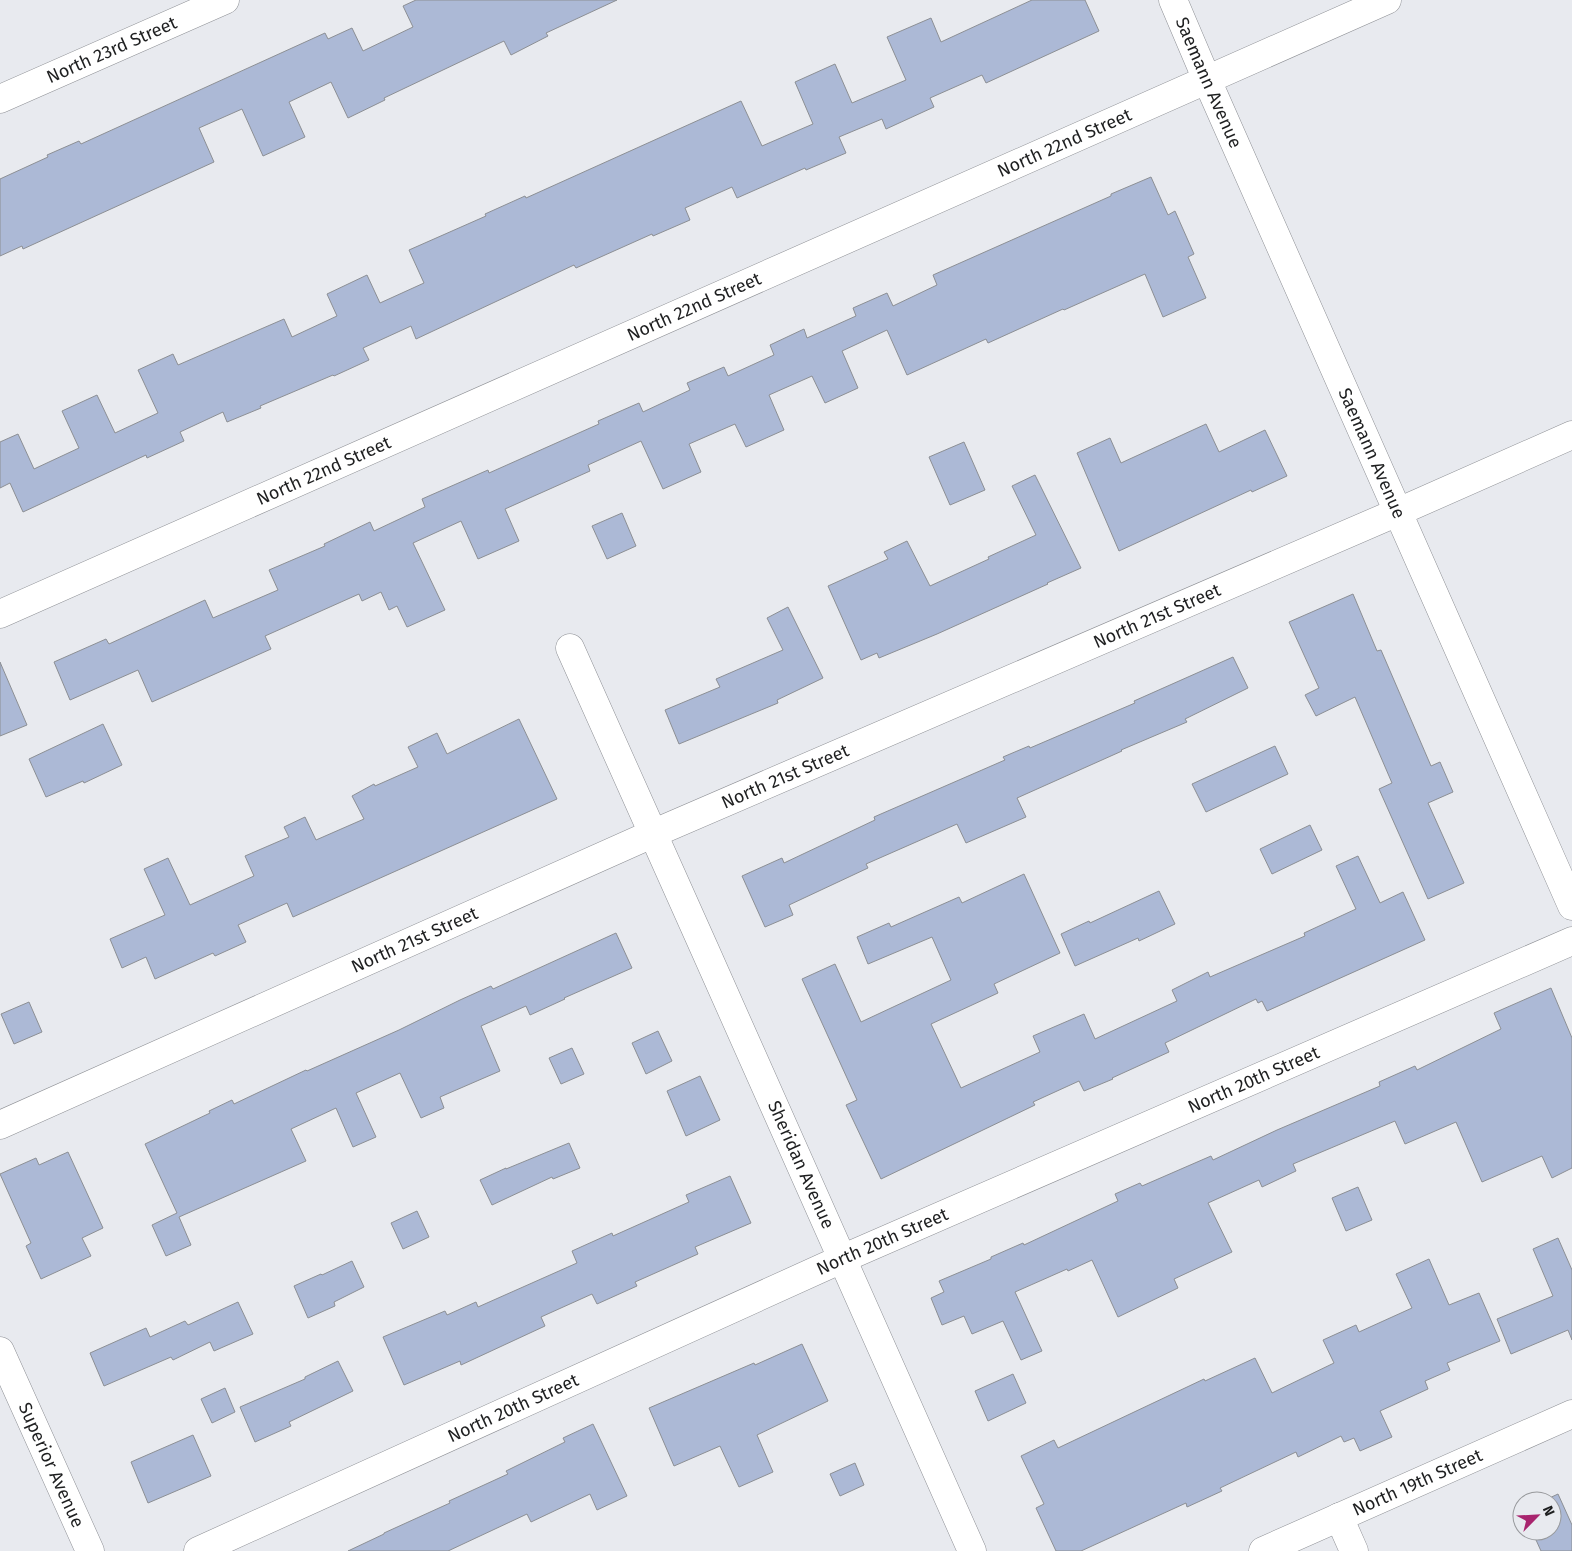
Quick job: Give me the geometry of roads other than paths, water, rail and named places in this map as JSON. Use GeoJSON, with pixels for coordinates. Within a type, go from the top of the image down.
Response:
{"type":"FeatureCollection","features":[{"type":"Feature","properties":{"kind":"street","name":"North 23rd Street"},"geometry":{"type":"LineString","coordinates":[[0,99],[225,0]]}},
{"type":"Feature","properties":{"kind":"street","name":"Saemann Avenue"},"geometry":{"type":"LineString","coordinates":[[1174,0],[1207,80],[1572,906]]}},
{"type":"Feature","properties":{"kind":"street","name":"North 22nd Street"},"geometry":{"type":"LineString","coordinates":[[0,614],[1387,0]]}},
{"type":"Feature","properties":{"kind":"street","name":"North 21st Street"},"geometry":{"type":"LineString","coordinates":[[0,1125],[652,834],[1572,435]]}},
{"type":"Feature","properties":{"kind":"street","name":"Sheridan Avenue"},"geometry":{"type":"LineString","coordinates":[[570,648],[844,1258],[972,1551]]}},
{"type":"Feature","properties":{"kind":"street","name":"North 20th Street"},"geometry":{"type":"LineString","coordinates":[[198,1551],[844,1258],[1572,941]]}},
{"type":"Feature","properties":{"kind":"street","name":"Superior Avenue"},"geometry":{"type":"LineString","coordinates":[[0,1351],[90,1551]]}},
{"type":"Feature","properties":{"kind":"street","name":"North 19th Street"},"geometry":{"type":"LineString","coordinates":[[1263,1551],[1572,1414]]}},
{"type":"Feature","properties":{"kind":"street"},"geometry":{"type":"LineString","coordinates":[[1339,1517],[1354,1551]]}}]}
